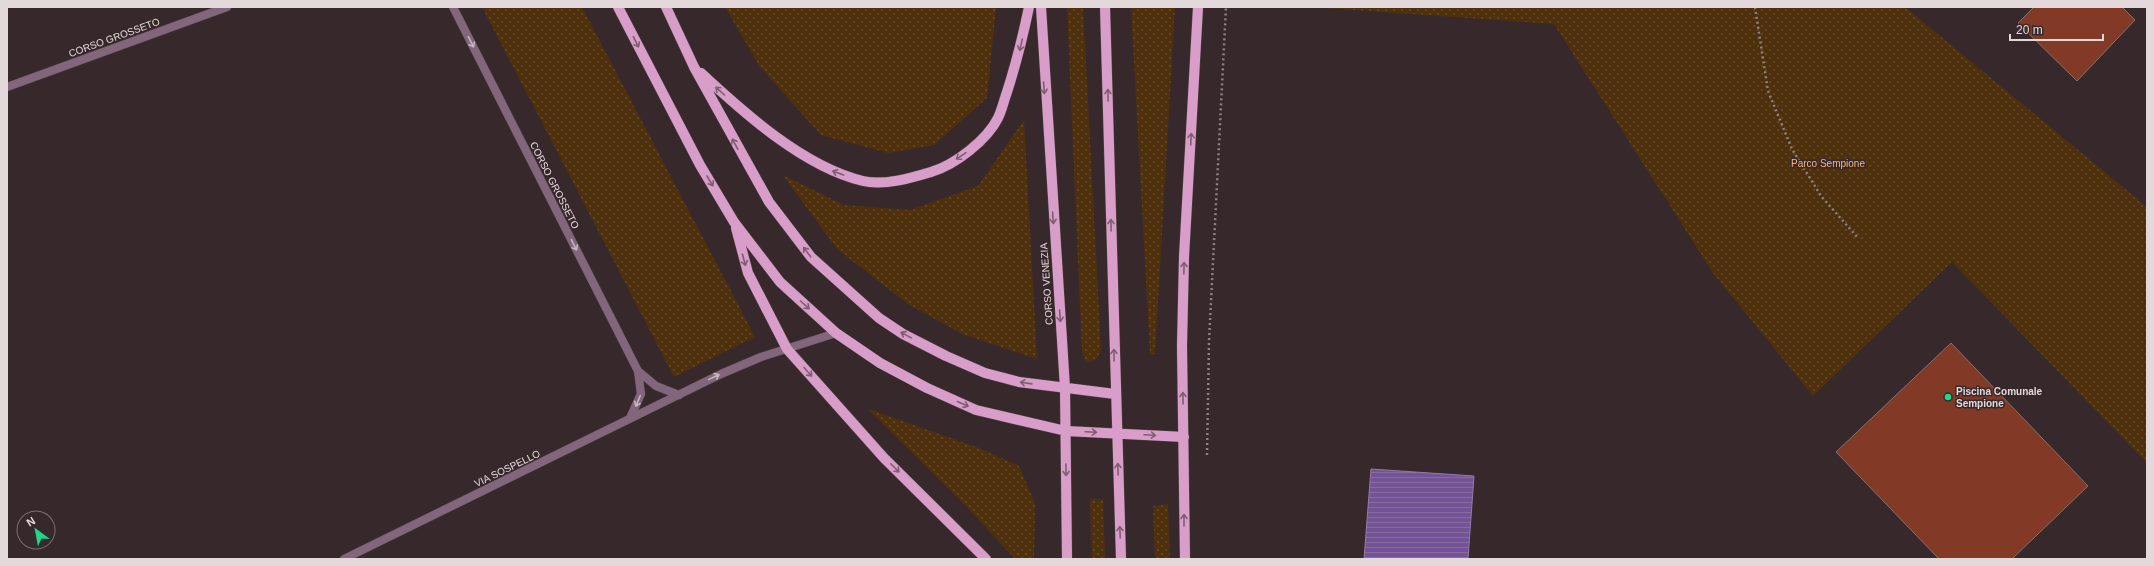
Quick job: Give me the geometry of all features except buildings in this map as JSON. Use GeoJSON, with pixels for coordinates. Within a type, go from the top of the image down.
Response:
{"type":"FeatureCollection","features":[{"type":"Feature","properties":{"kind":"main road"},"geometry":{"type":"LineString","coordinates":[[618,7],[700,165],[734,222],[780,282],[836,333],[880,363],[927,388],[976,410],[1066,431],[1184,437]]}},
{"type":"Feature","properties":{"kind":"main road"},"geometry":{"type":"LineString","coordinates":[[666,7],[694,67],[769,202],[811,258],[879,318],[903,334],[984,373],[1020,382],[1115,394]]}},
{"type":"Feature","properties":{"kind":"main road"},"geometry":{"type":"LineString","coordinates":[[694,67],[741,110],[778,139],[832,170],[864,182],[901,181],[943,168],[973,148],[998,118],[1017,59],[1029,7]]}},
{"type":"Feature","properties":{"kind":"main road","name":"CORSO VENEZIA"},"geometry":{"type":"LineString","coordinates":[[1040,7],[1065,388],[1067,559]]}},
{"type":"Feature","properties":{"kind":"main road"},"geometry":{"type":"LineString","coordinates":[[1105,7],[1116,434],[1121,559]]}},
{"type":"Feature","properties":{"kind":"main road"},"geometry":{"type":"LineString","coordinates":[[1185,559],[1182,346],[1184,257],[1198,7]]}},
{"type":"Feature","properties":{"kind":"main road"},"geometry":{"type":"LineString","coordinates":[[734,222],[748,273],[787,349],[884,458],[986,559]]}},
{"type":"Feature","properties":{"kind":"street","name":"CORSO GROSSETO"},"geometry":{"type":"LineString","coordinates":[[7,86],[227,7]]}},
{"type":"Feature","properties":{"kind":"street","name":"CORSO GROSSETO"},"geometry":{"type":"LineString","coordinates":[[453,7],[638,372],[641,394],[630,418]]}},
{"type":"Feature","properties":{"kind":"street","name":"VIA SOSPELLO"},"geometry":{"type":"LineString","coordinates":[[344,559],[721,374],[787,349],[836,333]]}},
{"type":"Feature","properties":{"kind":"street","name":"CORSO GROSSETO"},"geometry":{"type":"LineString","coordinates":[[638,372],[656,386],[679,395]]}},
{"type":"Feature","properties":{"kind":"path"},"geometry":{"type":"LineString","coordinates":[[1207,457],[1209,341],[1226,7]]}},
{"type":"Feature","properties":{"kind":"path"},"geometry":{"type":"LineString","coordinates":[[1755,7],[1768,90],[1792,149],[1821,196],[1858,238]]}},
{"type":"Feature","properties":{"kind":"green space"},"geometry":{"type":"Polygon","coordinates":[[[482,7],[582,7],[755,337],[674,377],[482,7]]]}},
{"type":"Feature","properties":{"kind":"green space"},"geometry":{"type":"Polygon","coordinates":[[[725,7],[996,7],[987,98],[934,145],[888,153],[821,135],[760,67],[725,7]]]}},
{"type":"Feature","properties":{"kind":"green space"},"geometry":{"type":"Polygon","coordinates":[[[1067,7],[1083,7],[1101,349],[1098,358],[1089,362],[1085,360],[1082,351],[1067,7]]]}},
{"type":"Feature","properties":{"kind":"green space"},"geometry":{"type":"Polygon","coordinates":[[[1131,7],[1175,7],[1155,353],[1152,355],[1150,353],[1131,7]]]}},
{"type":"Feature","properties":{"kind":"green space","name":"Parco Sempione"},"geometry":{"type":"Polygon","coordinates":[[[1905,7],[2147,207],[2146,462],[1952,262],[1813,396],[1713,273],[1554,24],[1325,8],[1905,7]]]}},
{"type":"Feature","properties":{"kind":"green space"},"geometry":{"type":"Polygon","coordinates":[[[1024,120],[1037,359],[962,334],[908,304],[837,249],[783,175],[844,205],[910,210],[978,186],[1024,120]]]}},
{"type":"Feature","properties":{"kind":"green space"},"geometry":{"type":"Polygon","coordinates":[[[868,409],[979,448],[1019,466],[1035,503],[1034,559],[1015,559],[964,504],[868,409]]]}},
{"type":"Feature","properties":{"kind":"green space"},"geometry":{"type":"Polygon","coordinates":[[[1090,499],[1103,499],[1105,559],[1092,559],[1090,499]]]}},
{"type":"Feature","properties":{"kind":"green space"},"geometry":{"type":"Polygon","coordinates":[[[1168,504],[1170,559],[1155,559],[1153,506],[1168,504]]]}},
{"type":"Feature","properties":{"kind":"shaded area"},"geometry":{"type":"Polygon","coordinates":[[[1371,469],[1474,476],[1468,559],[1364,559],[1371,469]]]}},
{"type":"Feature","properties":{"kind":"place","name":"Piscina Comunale Sempione"},"geometry":{"type":"Point","coordinates":[1948,397]}}]}
